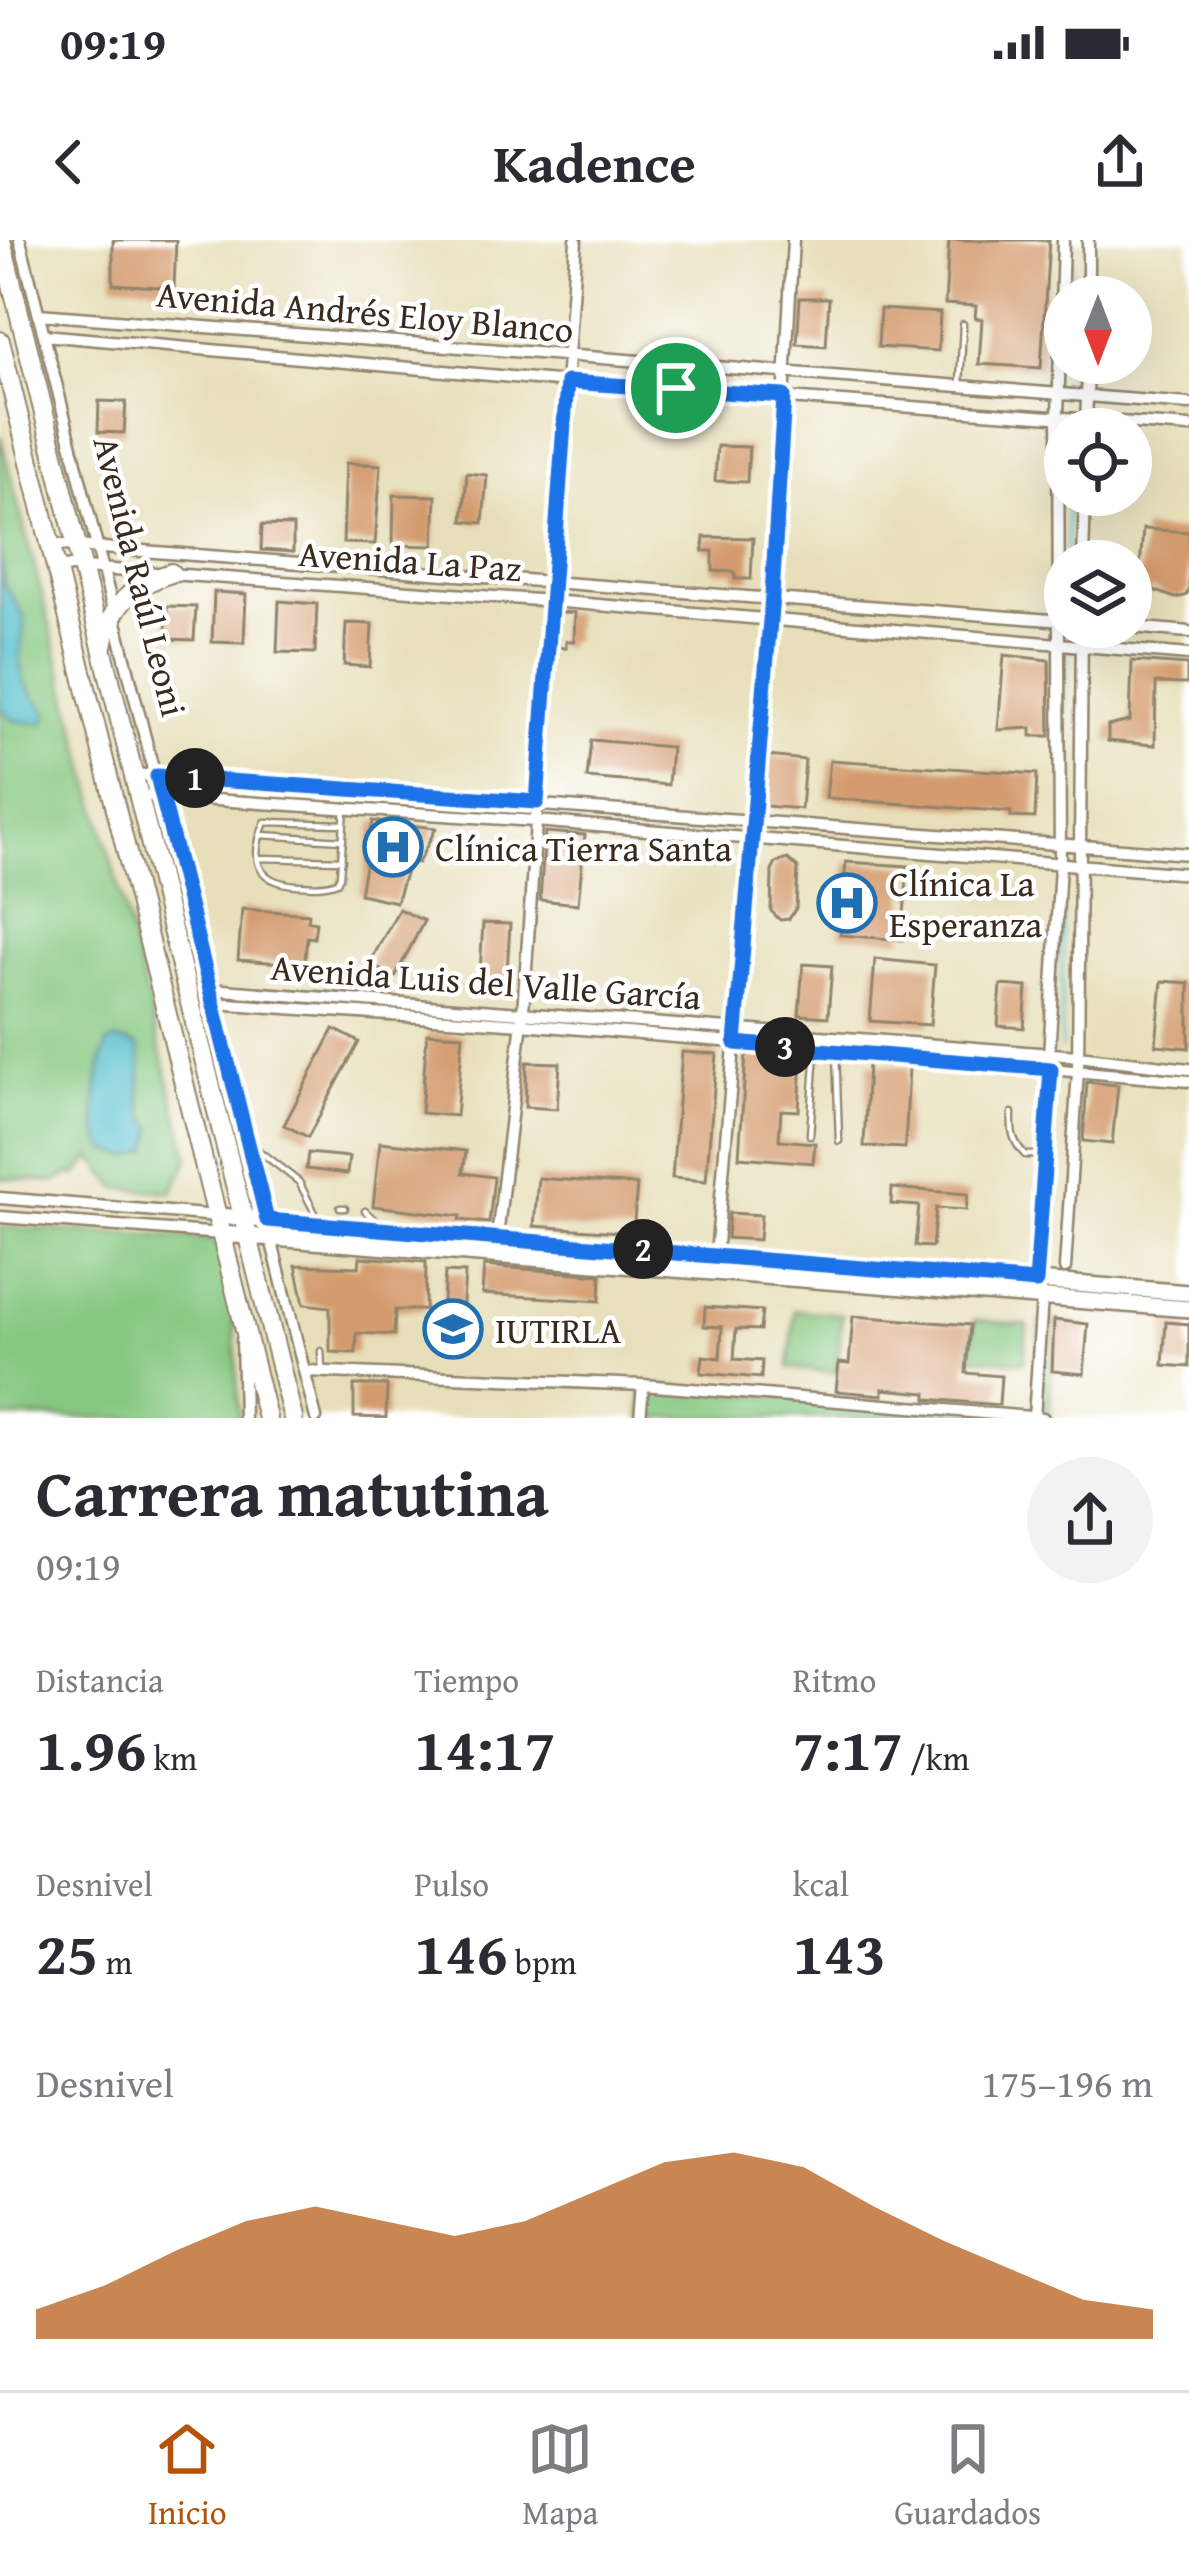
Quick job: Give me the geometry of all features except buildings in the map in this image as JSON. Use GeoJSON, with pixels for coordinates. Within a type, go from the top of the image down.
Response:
{"type":"FeatureCollection","features":[{"type":"Feature","properties":{"kind":"highway","name":"Avenida Raúl Leoni"},"geometry":{"type":"LineString","coordinates":[[1,240],[293,1418]]}},
{"type":"Feature","properties":{"kind":"highway"},"geometry":{"type":"LineString","coordinates":[[10,276],[11,240]]}},
{"type":"Feature","properties":{"kind":"highway"},"geometry":{"type":"LineString","coordinates":[[0,341],[267,1418]]}},
{"type":"Feature","properties":{"kind":"highway"},"geometry":{"type":"LineString","coordinates":[[102,650],[115,608],[138,586],[171,573]]}},
{"type":"Feature","properties":{"kind":"street","name":"Avenida Raúl Leoni"},"geometry":{"type":"LineString","coordinates":[[20,240],[316,1418]]}},
{"type":"Feature","properties":{"kind":"street"},"geometry":{"type":"LineString","coordinates":[[497,1238],[522,1018],[576,240]]}},
{"type":"Feature","properties":{"kind":"street"},"geometry":{"type":"LineString","coordinates":[[716,1255],[755,821],[793,240]]}},
{"type":"Feature","properties":{"kind":"street"},"geometry":{"type":"LineString","coordinates":[[1060,408],[1063,240]]}},
{"type":"Feature","properties":{"kind":"street"},"geometry":{"type":"LineString","coordinates":[[1088,240],[1088,276]]}},
{"type":"Feature","properties":{"kind":"street","name":"Avenida Andrés Eloy Blanco"},"geometry":{"type":"LineString","coordinates":[[39,314],[1189,404]]}},
{"type":"Feature","properties":{"kind":"street","name":"Avenida Andrés Eloy Blanco"},"geometry":{"type":"LineString","coordinates":[[44,335],[567,382],[1044,416]]}},
{"type":"Feature","properties":{"kind":"street"},"geometry":{"type":"LineString","coordinates":[[1086,408],[1087,384]]}},
{"type":"Feature","properties":{"kind":"street","name":"Avenida Andrés Eloy Blanco"},"geometry":{"type":"LineString","coordinates":[[1152,425],[1189,427]]}},
{"type":"Feature","properties":{"kind":"street"},"geometry":{"type":"LineString","coordinates":[[64,498],[87,493]]}},
{"type":"Feature","properties":{"kind":"street","name":"Avenida La Paz"},"geometry":{"type":"LineString","coordinates":[[50,544],[1044,619]]}},
{"type":"Feature","properties":{"kind":"street","name":"Avenida La Paz"},"geometry":{"type":"LineString","coordinates":[[56,566],[551,601],[1044,644]]}},
{"type":"Feature","properties":{"kind":"street"},"geometry":{"type":"LineString","coordinates":[[1152,629],[1189,632]]}},
{"type":"Feature","properties":{"kind":"street"},"geometry":{"type":"LineString","coordinates":[[1034,1418],[1067,648]]}},
{"type":"Feature","properties":{"kind":"street"},"geometry":{"type":"LineString","coordinates":[[1065,1268],[1078,1071],[1081,866],[1067,648]]}},
{"type":"Feature","properties":{"kind":"street","name":"Avenida La Paz"},"geometry":{"type":"LineString","coordinates":[[1091,648],[1189,656]]}},
{"type":"Feature","properties":{"kind":"street"},"geometry":{"type":"LineString","coordinates":[[135,784],[157,776],[1189,854]]}},
{"type":"Feature","properties":{"kind":"street"},"geometry":{"type":"LineString","coordinates":[[135,784],[162,796],[1189,874]]}},
{"type":"Feature","properties":{"kind":"street","name":"Avenida Luis del Valle García"},"geometry":{"type":"LineString","coordinates":[[211,996],[736,1037],[1052,1054],[1189,1069]]}},
{"type":"Feature","properties":{"kind":"street","name":"Avenida Luis del Valle García"},"geometry":{"type":"LineString","coordinates":[[736,1037],[836,1052],[1189,1082]]}},
{"type":"Feature","properties":{"kind":"street"},"geometry":{"type":"LineString","coordinates":[[0,1198],[219,1225]]}},
{"type":"Feature","properties":{"kind":"street"},"geometry":{"type":"LineString","coordinates":[[245,1227],[314,1215],[388,1232],[716,1255],[1189,1310]]}},
{"type":"Feature","properties":{"kind":"street"},"geometry":{"type":"LineString","coordinates":[[0,1217],[219,1225],[245,1227],[272,1238],[1039,1290],[1189,1293]]}},
{"type":"Feature","properties":{"kind":"street"},"geometry":{"type":"LineString","coordinates":[[242,1318],[244,1418]]}},
{"type":"Feature","properties":{"kind":"street"},"geometry":{"type":"LineString","coordinates":[[304,1371],[643,1385],[1043,1418]]}},
{"type":"Feature","properties":{"kind":"street"},"geometry":{"type":"LineString","coordinates":[[640,1418],[643,1385]]}},
{"type":"Feature","properties":{"kind":"lane"},"geometry":{"type":"LineString","coordinates":[[960,384],[963,324]]}},
{"type":"Feature","properties":{"kind":"lane"},"geometry":{"type":"LineString","coordinates":[[344,824],[270,819],[261,827],[259,866],[267,879],[324,886],[337,882],[341,860],[343,840],[344,824],[345,808]]}},
{"type":"Feature","properties":{"kind":"lane"},"geometry":{"type":"LineString","coordinates":[[261,835],[343,840]]}},
{"type":"Feature","properties":{"kind":"lane"},"geometry":{"type":"LineString","coordinates":[[259,858],[341,860]]}},
{"type":"Feature","properties":{"kind":"lane"},"geometry":{"type":"LineString","coordinates":[[810,1135],[816,1050]]}},
{"type":"Feature","properties":{"kind":"lane"},"geometry":{"type":"LineString","coordinates":[[836,1052],[838,1141]]}},
{"type":"Feature","properties":{"kind":"lane"},"geometry":{"type":"LineString","coordinates":[[1012,1113],[1011,1135],[1016,1146],[1025,1155],[1043,1155]]}},
{"type":"Feature","properties":{"kind":"lane"},"geometry":{"type":"LineString","coordinates":[[249,1143],[298,1182],[314,1215]]}},
{"type":"Feature","properties":{"kind":"lane"},"geometry":{"type":"LineString","coordinates":[[365,1210],[388,1232]]}},
{"type":"Feature","properties":{"kind":"lane"},"geometry":{"type":"LineString","coordinates":[[321,1351],[322,1370]]}},
{"type":"Feature","properties":{"kind":"green space"},"geometry":{"type":"Polygon","coordinates":[[[0,435],[189,1158],[172,1192],[117,1188],[92,1157],[77,1175],[68,1174],[56,1182],[0,1178],[0,435]]]}},
{"type":"Feature","properties":{"kind":"green space"},"geometry":{"type":"Polygon","coordinates":[[[0,1227],[204,1238],[216,1243],[233,1298],[239,1418],[0,1418],[0,1227]]]}},
{"type":"Feature","properties":{"kind":"green space"},"geometry":{"type":"Polygon","coordinates":[[[795,1310],[842,1314],[836,1373],[789,1368],[795,1310]]]}},
{"type":"Feature","properties":{"kind":"green space"},"geometry":{"type":"Polygon","coordinates":[[[974,1320],[1027,1325],[1024,1362],[971,1357],[974,1320]]]}},
{"type":"Feature","properties":{"kind":"green space"},"geometry":{"type":"Polygon","coordinates":[[[1041,1320],[1054,1320],[1049,1418],[641,1418],[643,1385],[1033,1417],[1041,1320]]]}},
{"type":"Feature","properties":{"kind":"water"},"geometry":{"type":"Polygon","coordinates":[[[0,550],[4,584],[25,618],[21,669],[29,689],[48,712],[44,724],[15,721],[0,708],[0,550]]]}},
{"type":"Feature","properties":{"kind":"water"},"geometry":{"type":"Polygon","coordinates":[[[116,1040],[138,1046],[141,1100],[154,1127],[149,1150],[130,1157],[106,1150],[98,1126],[101,1069],[107,1044],[116,1040]]]}},
{"type":"Feature","properties":{"kind":"waterway"},"geometry":{"type":"LineString","coordinates":[[1071,276],[1072,240]]}},
{"type":"Feature","properties":{"kind":"waterway"},"geometry":{"type":"LineString","coordinates":[[1069,384],[1069,391]]}},
{"type":"Feature","properties":{"kind":"waterway"},"geometry":{"type":"LineString","coordinates":[[1067,516],[1067,540]]}},
{"type":"Feature","properties":{"kind":"waterway"},"geometry":{"type":"LineString","coordinates":[[1065,742],[1066,649]]}},
{"type":"Feature","properties":{"kind":"waterway"},"geometry":{"type":"LineString","coordinates":[[1061,1048],[1063,907]]}},
{"type":"Feature","properties":{"kind":"place","name":"Clínica Tierra Santa"},"geometry":{"type":"Point","coordinates":[393,847]}},
{"type":"Feature","properties":{"kind":"place","name":"Clínica La Esperanza"},"geometry":{"type":"Point","coordinates":[847,903]}},
{"type":"Feature","properties":{"kind":"place","name":"IUTIRLA"},"geometry":{"type":"Point","coordinates":[453,1329]}},
{"type":"Feature","properties":{"kind":"route"},"geometry":{"type":"LineString","coordinates":[[567,382],[676,388],[784,396],[735,1043],[1051,1069],[1036,1282],[267,1220],[157,776],[537,802],[567,382]]}}]}
